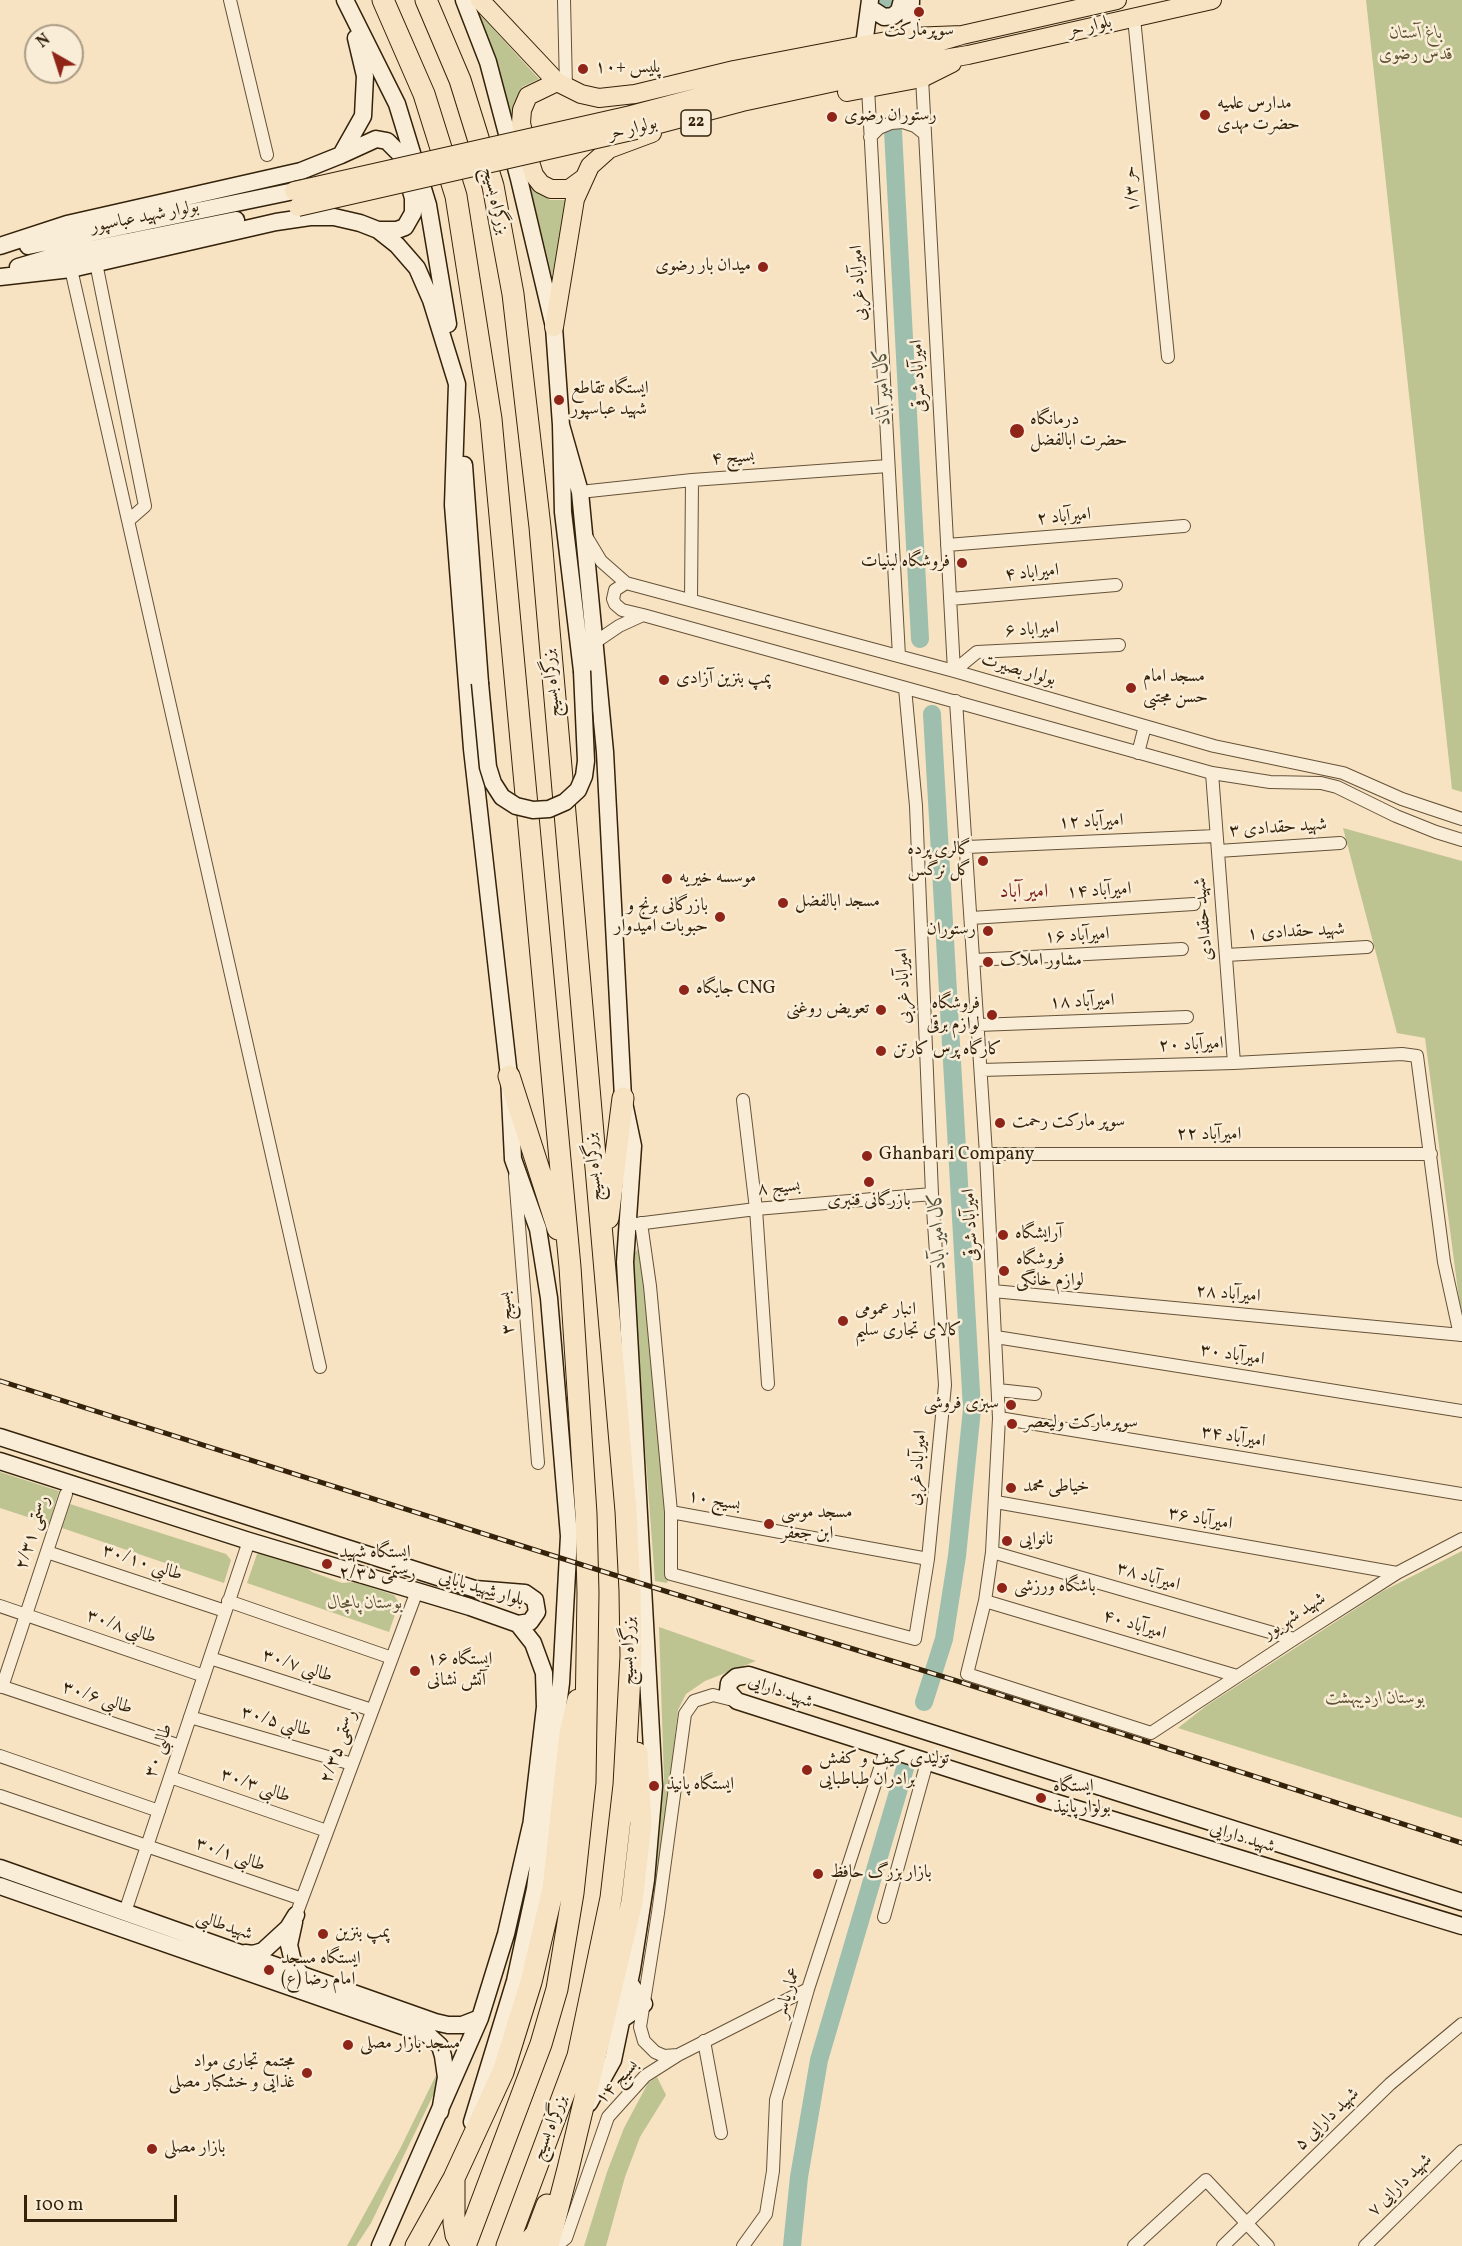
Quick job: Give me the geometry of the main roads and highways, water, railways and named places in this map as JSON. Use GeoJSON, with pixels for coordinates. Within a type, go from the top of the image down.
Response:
{"type":"FeatureCollection","features":[{"type":"Feature","properties":{"kind":"highway","name":"بزرگراه بسیج"},"geometry":{"type":"LineString","coordinates":[[382,0],[424,94],[456,196],[491,419],[570,1267],[586,1514],[588,1656],[585,1782],[573,1893],[557,1989],[541,2044],[464,2246]]}},
{"type":"Feature","properties":{"kind":"highway","name":"بزرگراه بسیج"},"geometry":{"type":"LineString","coordinates":[[426,0],[460,80],[494,186],[513,294],[540,527],[626,1511],[631,1656],[624,1785],[611,1898],[578,2056],[507,2246]]}},
{"type":"Feature","properties":{"kind":"highway"},"geometry":{"type":"LineString","coordinates":[[509,1076],[570,1267]]}},
{"type":"Feature","properties":{"kind":"highway"},"geometry":{"type":"LineString","coordinates":[[603,1261],[623,1098]]}},
{"type":"Feature","properties":{"kind":"highway"},"geometry":{"type":"LineString","coordinates":[[416,2246],[454,2178],[503,2072],[531,1982],[553,1889],[570,1734],[588,1656]]}},
{"type":"Feature","properties":{"kind":"highway"},"geometry":{"type":"LineString","coordinates":[[548,2246],[632,1902],[641,1823],[631,1656]]}},
{"type":"Feature","properties":{"kind":"highway"},"geometry":{"type":"LineString","coordinates":[[525,2246],[536,2234],[557,2181],[568,2169]]}},
{"type":"Feature","properties":{"kind":"highway"},"geometry":{"type":"LineString","coordinates":[[454,2178],[454,2223],[456,2235],[464,2246]]}},
{"type":"Feature","properties":{"kind":"main road"},"geometry":{"type":"LineString","coordinates":[[347,5],[397,104],[428,205],[458,384],[488,767],[493,783],[502,797],[516,806],[532,810],[549,809],[565,802],[578,790],[584,776],[586,760],[582,671],[563,512],[561,425],[554,327],[519,179],[488,62],[464,0]]}},
{"type":"Feature","properties":{"kind":"main road","name":"22"},"geometry":{"type":"LineString","coordinates":[[480,0],[536,62],[562,85],[581,94],[599,98],[634,94],[734,70],[910,37],[962,35]]}},
{"type":"Feature","properties":{"kind":"main road"},"geometry":{"type":"LineString","coordinates":[[870,4],[884,17],[893,16],[899,11],[902,0]]}},
{"type":"Feature","properties":{"kind":"main road"},"geometry":{"type":"LineString","coordinates":[[910,37],[911,0]]}},
{"type":"Feature","properties":{"kind":"main road","name":"بلوار حر"},"geometry":{"type":"LineString","coordinates":[[962,35],[1117,0]]}},
{"type":"Feature","properties":{"kind":"main road","name":"بلوار حر"},"geometry":{"type":"LineString","coordinates":[[968,55],[1212,0]]}},
{"type":"Feature","properties":{"kind":"main road"},"geometry":{"type":"LineString","coordinates":[[864,45],[870,4]]}},
{"type":"Feature","properties":{"kind":"main road"},"geometry":{"type":"LineString","coordinates":[[341,155],[363,116],[365,76],[347,5]]}},
{"type":"Feature","properties":{"kind":"main road","name":"بولوار حر"},"geometry":{"type":"LineString","coordinates":[[633,123],[738,87],[907,51],[962,35]]}},
{"type":"Feature","properties":{"kind":"main road","name":"22"},"geometry":{"type":"LineString","coordinates":[[554,327],[575,199],[590,166],[609,149],[646,134],[774,106],[922,78],[968,55]]}},
{"type":"Feature","properties":{"kind":"main road","name":"بولوار حر"},"geometry":{"type":"LineString","coordinates":[[296,199],[633,123],[968,55]]}},
{"type":"Feature","properties":{"kind":"main road"},"geometry":{"type":"LineString","coordinates":[[562,85],[528,96],[522,110],[521,123],[530,162],[534,175],[541,184],[551,189],[569,189],[584,178]]}},
{"type":"Feature","properties":{"kind":"main road"},"geometry":{"type":"LineString","coordinates":[[0,246],[68,224],[301,171],[376,139],[387,141],[401,155],[413,198],[413,213],[405,227],[397,230],[378,230]]}},
{"type":"Feature","properties":{"kind":"main road","name":"بولوار شهید عباسپور"},"geometry":{"type":"LineString","coordinates":[[0,251],[296,199]]}},
{"type":"Feature","properties":{"kind":"main road","name":"بولوار شهید عباسپور"},"geometry":{"type":"LineString","coordinates":[[0,272],[52,257],[296,199]]}},
{"type":"Feature","properties":{"kind":"main road"},"geometry":{"type":"LineString","coordinates":[[0,277],[71,269],[276,222],[310,217],[334,218],[360,223],[378,230],[397,245],[417,268],[431,300],[458,384],[453,505],[472,749],[509,1076],[513,1159],[538,1229],[544,1257],[569,1536],[561,1683],[535,1889],[515,1981],[454,2178]]}},
{"type":"Feature","properties":{"kind":"main road"},"geometry":{"type":"LineString","coordinates":[[561,425],[580,492],[584,532],[605,752],[623,1098],[633,1146],[635,1224],[625,1262],[654,1786],[646,1880],[621,2020],[612,2060],[581,2116]]}},
{"type":"Feature","properties":{"kind":"main road","name":"بلوار شهید بابایی"},"geometry":{"type":"LineString","coordinates":[[0,1437],[475,1589],[525,1593],[535,1600],[537,1612],[530,1622],[518,1624],[0,1461]]}},
{"type":"Feature","properties":{"kind":"main road"},"geometry":{"type":"LineString","coordinates":[[491,1982],[526,1932],[531,1825],[545,1707],[544,1673],[534,1643],[518,1624]]}},
{"type":"Feature","properties":{"kind":"main road","name":"شهید دارایی"},"geometry":{"type":"LineString","coordinates":[[1462,1902],[749,1675],[736,1677],[729,1683],[728,1691],[737,1701],[886,1750],[1462,1926]]}},
{"type":"Feature","properties":{"kind":"main road"},"geometry":{"type":"LineString","coordinates":[[1008,1787],[1001,1772],[1007,1764],[1016,1761]]}},
{"type":"Feature","properties":{"kind":"main road"},"geometry":{"type":"LineString","coordinates":[[380,2246],[480,2018],[506,1934],[531,1825]]}},
{"type":"Feature","properties":{"kind":"main road","name":"شهیدطالبی"},"geometry":{"type":"LineString","coordinates":[[4,1879],[125,1912],[206,1949],[239,1953],[301,1974],[432,2028]]}},
{"type":"Feature","properties":{"kind":"main road","name":"شهیدطالبی"},"geometry":{"type":"LineString","coordinates":[[4,1879],[432,2028]]}},
{"type":"Feature","properties":{"kind":"main road"},"geometry":{"type":"LineString","coordinates":[[239,1953],[253,1954],[263,1951],[288,1928],[299,1907],[289,1945],[294,1966],[301,1974]]}},
{"type":"Feature","properties":{"kind":"main road"},"geometry":{"type":"LineString","coordinates":[[621,2020],[644,2004],[629,1982]]}},
{"type":"Feature","properties":{"kind":"main road"},"geometry":{"type":"LineString","coordinates":[[440,2112],[446,2077],[443,2055],[432,2028],[462,2025],[480,2018]]}},
{"type":"Feature","properties":{"kind":"waterway","name":"کال امیر آباد"},"geometry":{"type":"LineString","coordinates":[[886,0],[886,9]]}},
{"type":"Feature","properties":{"kind":"waterway","name":"کال امیر آباد"},"geometry":{"type":"LineString","coordinates":[[893,131],[920,639]]}},
{"type":"Feature","properties":{"kind":"waterway","name":"کال امیر آباد"},"geometry":{"type":"LineString","coordinates":[[924,1702],[944,1639],[957,1556],[972,1409],[932,714]]}},
{"type":"Feature","properties":{"kind":"waterway"},"geometry":{"type":"LineString","coordinates":[[792,2246],[799,2177],[819,2060],[906,1765]]}},
{"type":"Feature","properties":{"kind":"railway"},"geometry":{"type":"LineString","coordinates":[[0,1381],[954,1680],[1462,1843]]}},
{"type":"Feature","properties":{"kind":"place","name":"سوپرمارکت"},"geometry":{"type":"Point","coordinates":[919,12]}},
{"type":"Feature","properties":{"kind":"place","name":"پلیس +۱۰"},"geometry":{"type":"Point","coordinates":[583,69]}},
{"type":"Feature","properties":{"kind":"place","name":"مدارس علمیه حضرت مهدی"},"geometry":{"type":"Point","coordinates":[1205,115]}},
{"type":"Feature","properties":{"kind":"place","name":"رستوران رضوی"},"geometry":{"type":"Point","coordinates":[832,117]}},
{"type":"Feature","properties":{"kind":"place","name":"میدان بار رضوی"},"geometry":{"type":"Point","coordinates":[763,267]}},
{"type":"Feature","properties":{"kind":"place","name":"ایستگاه تقاطع شهید عباسپور"},"geometry":{"type":"Point","coordinates":[559,400]}},
{"type":"Feature","properties":{"kind":"place","name":"درمانگاه حضرت ابالفضل"},"geometry":{"type":"Point","coordinates":[1017,431]}},
{"type":"Feature","properties":{"kind":"place","name":"فروشگاه لبنیات"},"geometry":{"type":"Point","coordinates":[962,563]}},
{"type":"Feature","properties":{"kind":"place","name":"پمپ بنزین آزادی"},"geometry":{"type":"Point","coordinates":[664,680]}},
{"type":"Feature","properties":{"kind":"place","name":"مسجد امام حسن مجتبی"},"geometry":{"type":"Point","coordinates":[1131,688]}},
{"type":"Feature","properties":{"kind":"place","name":"گالری پرده گل نرگس"},"geometry":{"type":"Point","coordinates":[983,861]}},
{"type":"Feature","properties":{"kind":"place","name":"موسسه خیریه"},"geometry":{"type":"Point","coordinates":[667,879]}},
{"type":"Feature","properties":{"kind":"place","name":"مسجد ابالفضل"},"geometry":{"type":"Point","coordinates":[783,903]}},
{"type":"Feature","properties":{"kind":"place","name":"بازرگانی برنج و حبوبات امیدوار"},"geometry":{"type":"Point","coordinates":[720,917]}},
{"type":"Feature","properties":{"kind":"place","name":"رستوران"},"geometry":{"type":"Point","coordinates":[988,931]}},
{"type":"Feature","properties":{"kind":"place","name":"مشاور املاک"},"geometry":{"type":"Point","coordinates":[988,962]}},
{"type":"Feature","properties":{"kind":"place","name":"جایگاه CNG"},"geometry":{"type":"Point","coordinates":[684,990]}},
{"type":"Feature","properties":{"kind":"place","name":"تعویض روغنی"},"geometry":{"type":"Point","coordinates":[881,1010]}},
{"type":"Feature","properties":{"kind":"place","name":"فروشگاه لوازم برقی"},"geometry":{"type":"Point","coordinates":[992,1015]}},
{"type":"Feature","properties":{"kind":"place","name":"کارگاه پرس کارتن"},"geometry":{"type":"Point","coordinates":[881,1051]}},
{"type":"Feature","properties":{"kind":"place","name":"سوپر مارکت رحمت"},"geometry":{"type":"Point","coordinates":[1000,1123]}},
{"type":"Feature","properties":{"kind":"place","name":"Ghanbari Company"},"geometry":{"type":"Point","coordinates":[867,1156]}},
{"type":"Feature","properties":{"kind":"place","name":"بازرگانی قنبری"},"geometry":{"type":"Point","coordinates":[869,1182]}},
{"type":"Feature","properties":{"kind":"place","name":"آرایشگاه"},"geometry":{"type":"Point","coordinates":[1003,1235]}},
{"type":"Feature","properties":{"kind":"place","name":"فروشگاه لوازم خانگی"},"geometry":{"type":"Point","coordinates":[1004,1271]}},
{"type":"Feature","properties":{"kind":"place","name":"انبار عمومی کالای تجاری سلیم"},"geometry":{"type":"Point","coordinates":[843,1321]}},
{"type":"Feature","properties":{"kind":"place","name":"سبزی فروشی"},"geometry":{"type":"Point","coordinates":[1011,1405]}},
{"type":"Feature","properties":{"kind":"place","name":"سوپرمارکت ولیعصر"},"geometry":{"type":"Point","coordinates":[1012,1424]}},
{"type":"Feature","properties":{"kind":"place","name":"خیاطی محمد"},"geometry":{"type":"Point","coordinates":[1011,1488]}},
{"type":"Feature","properties":{"kind":"place","name":"مسجد موسی ابن جعفر"},"geometry":{"type":"Point","coordinates":[769,1524]}},
{"type":"Feature","properties":{"kind":"place","name":"نانوایی"},"geometry":{"type":"Point","coordinates":[1007,1541]}},
{"type":"Feature","properties":{"kind":"place","name":"ایستگاه شهید رستمی ۲/۳۵"},"geometry":{"type":"Point","coordinates":[327,1564]}},
{"type":"Feature","properties":{"kind":"place","name":"باشگاه ورزشی"},"geometry":{"type":"Point","coordinates":[1002,1588]}},
{"type":"Feature","properties":{"kind":"place","name":"ایستگاه ۱۶ آتش نشانی"},"geometry":{"type":"Point","coordinates":[415,1671]}},
{"type":"Feature","properties":{"kind":"place","name":"تولیدی کیف و کفش برادران طباطبایی"},"geometry":{"type":"Point","coordinates":[807,1770]}},
{"type":"Feature","properties":{"kind":"place","name":"ایستگاه پانیذ"},"geometry":{"type":"Point","coordinates":[654,1786]}},
{"type":"Feature","properties":{"kind":"place","name":"ایستگاه بولوار پانیذ"},"geometry":{"type":"Point","coordinates":[1041,1798]}},
{"type":"Feature","properties":{"kind":"place","name":"بازار بزرگ حافظ"},"geometry":{"type":"Point","coordinates":[818,1874]}},
{"type":"Feature","properties":{"kind":"place","name":"پمپ بنزین"},"geometry":{"type":"Point","coordinates":[323,1934]}},
{"type":"Feature","properties":{"kind":"place","name":"ایستگاه مسجد امام رضا (ع)"},"geometry":{"type":"Point","coordinates":[269,1970]}},
{"type":"Feature","properties":{"kind":"place","name":"مسجد بازار مصلی"},"geometry":{"type":"Point","coordinates":[348,2045]}},
{"type":"Feature","properties":{"kind":"place","name":"مجتمع تجاری مواد غذایی و خشکبار مصلی"},"geometry":{"type":"Point","coordinates":[307,2073]}},
{"type":"Feature","properties":{"kind":"place","name":"بازار مصلى"},"geometry":{"type":"Point","coordinates":[152,2149]}},
{"type":"Feature","properties":{"kind":"district","name":"امیر آباد"},"geometry":{"type":"Point","coordinates":[1024,893]}},
{"type":"Feature","properties":{"kind":"park label","name":"باغ آستان قدس رضوی"},"geometry":{"type":"Point","coordinates":[1416,45]}},
{"type":"Feature","properties":{"kind":"park label","name":"بوستان پامچال"},"geometry":{"type":"Point","coordinates":[365,1605]}},
{"type":"Feature","properties":{"kind":"park label","name":"بوستان اردیبهشت"},"geometry":{"type":"Point","coordinates":[1375,1700]}}]}
